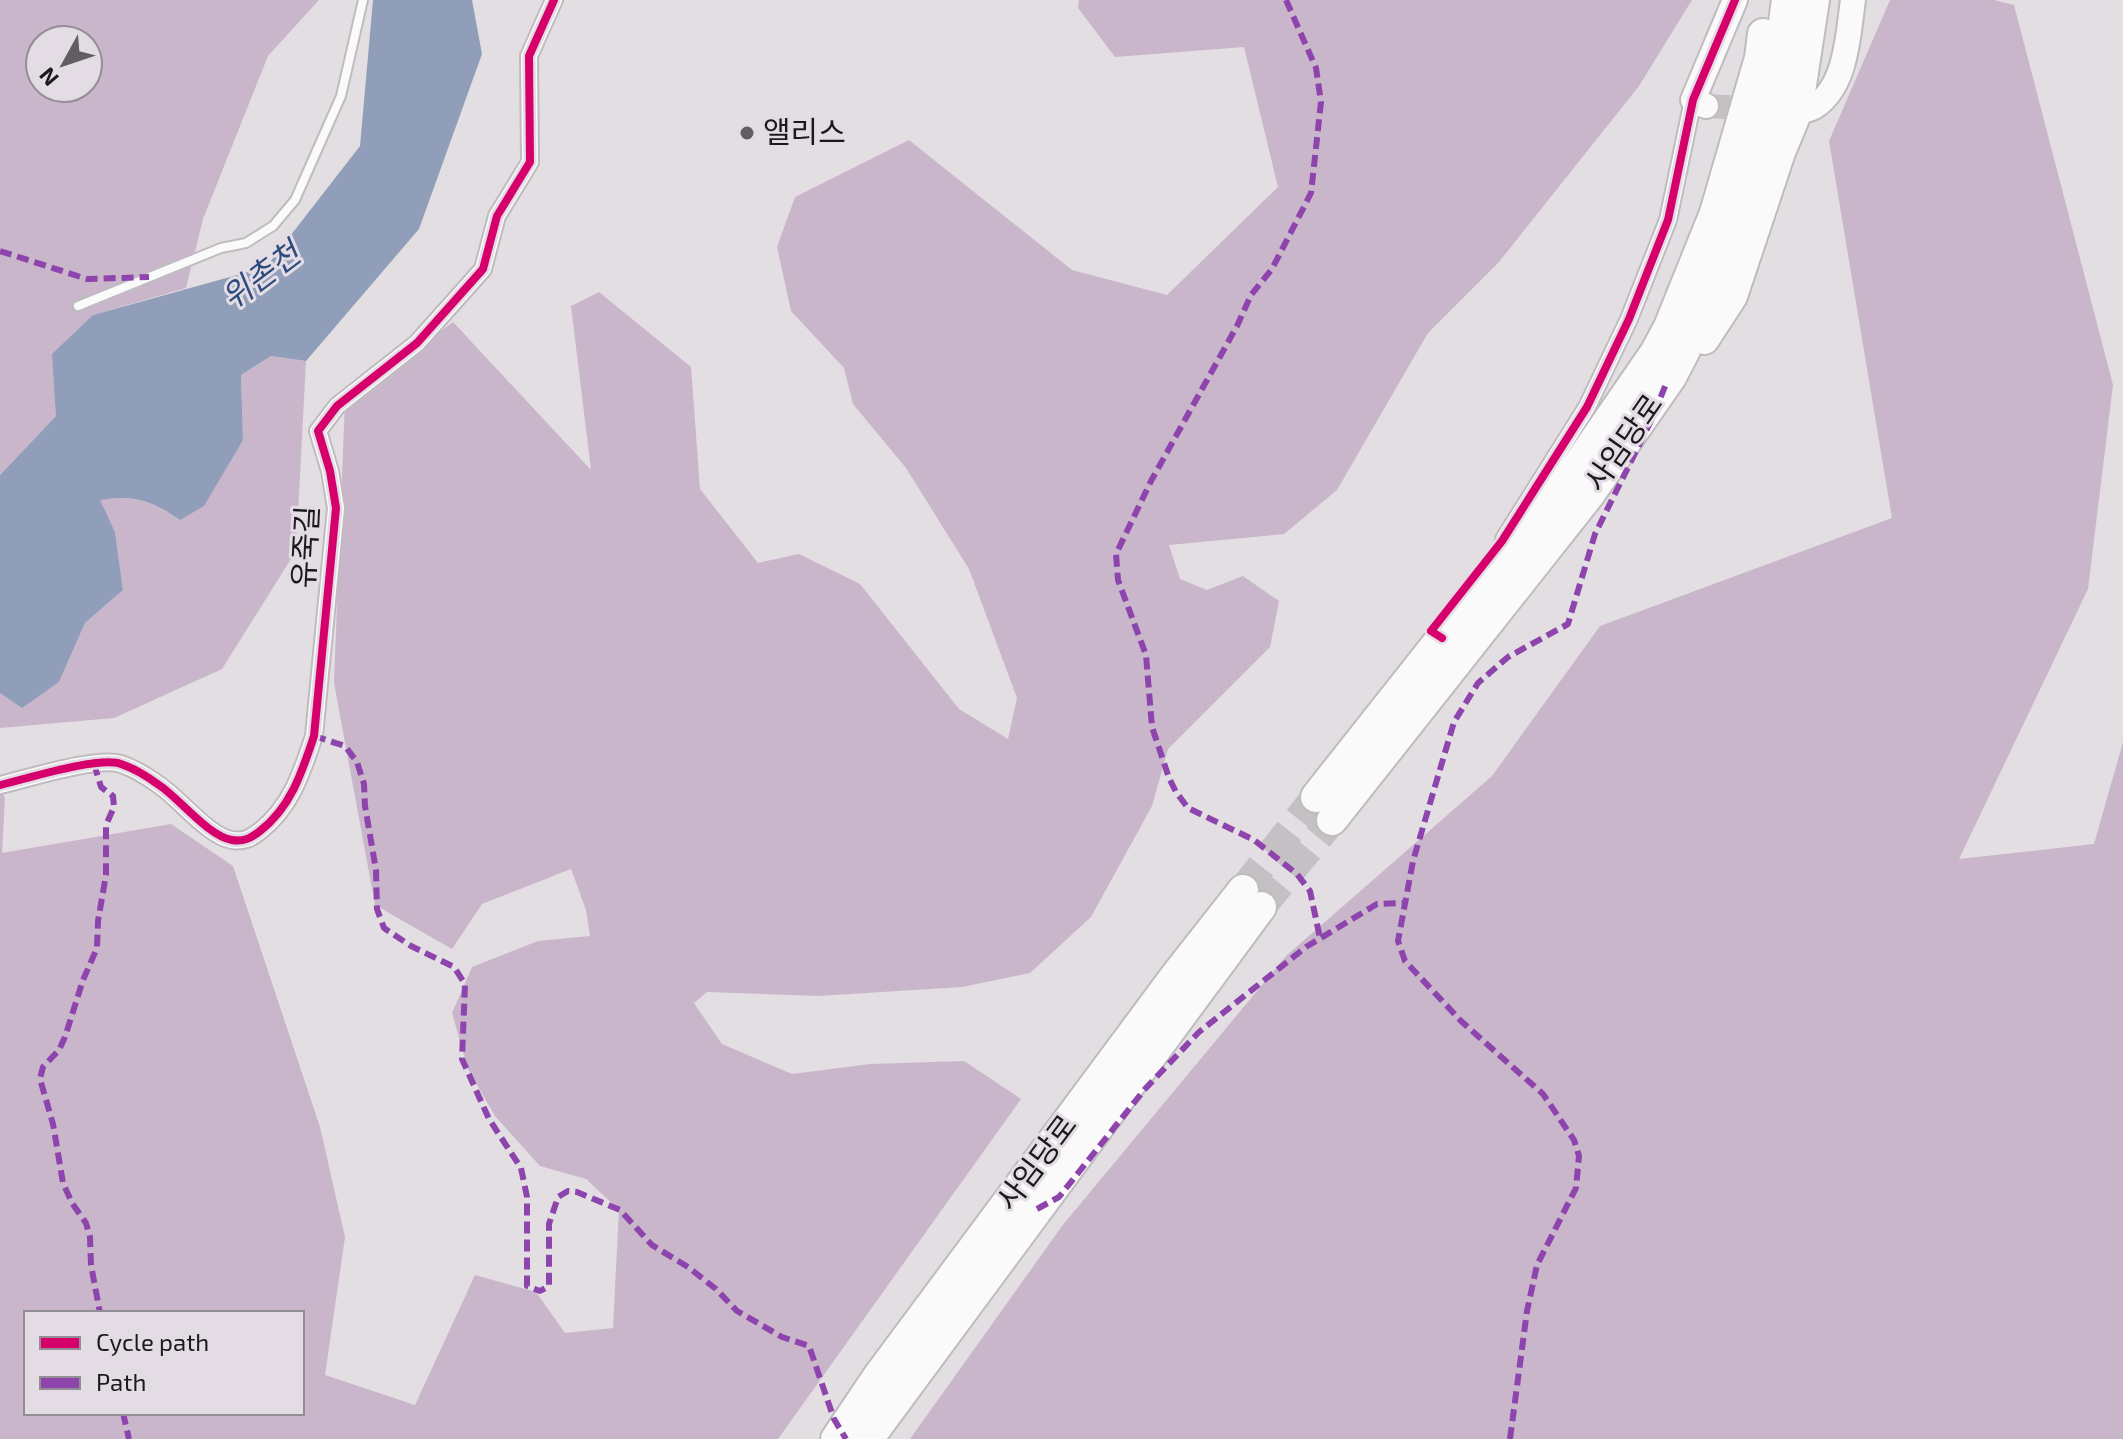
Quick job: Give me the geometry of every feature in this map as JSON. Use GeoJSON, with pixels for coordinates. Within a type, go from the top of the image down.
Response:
{"type":"FeatureCollection","features":[{"type":"Feature","properties":{"kind":"highway","name":"사임당로"},"geometry":{"type":"LineString","coordinates":[[1768,0],[1760,58],[1715,213],[1669,327],[1655,353],[1573,472],[1442,638],[1324,809],[1589,495],[1671,377],[1731,236],[1776,81],[1787,0]]}},
{"type":"Feature","properties":{"kind":"highway"},"geometry":{"type":"LineString","coordinates":[[1671,377],[1693,355],[1732,296],[1780,152],[1814,0]]}},
{"type":"Feature","properties":{"kind":"highway","name":"사임당로"},"geometry":{"type":"LineString","coordinates":[[836,1439],[1177,974],[1252,898],[868,1439]]}},
{"type":"Feature","properties":{"kind":"street","name":"유죽길"},"geometry":{"type":"LineString","coordinates":[[0,785],[94,764],[119,763],[159,784],[212,829],[231,840],[249,840],[272,822],[289,800],[303,772],[314,736],[336,508],[330,471],[318,431],[337,406],[417,343],[483,269],[497,216],[530,162],[529,56],[554,0]]}},
{"type":"Feature","properties":{"kind":"street"},"geometry":{"type":"LineString","coordinates":[[1442,638],[1431,631],[1511,528],[1587,407],[1629,319],[1668,220],[1700,103],[1735,0]]}},
{"type":"Feature","properties":{"kind":"street"},"geometry":{"type":"LineString","coordinates":[[1788,111],[1813,108],[1832,90],[1843,61],[1853,0]]}},
{"type":"Feature","properties":{"kind":"lane"},"geometry":{"type":"LineString","coordinates":[[78,306],[221,248],[246,243],[273,226],[295,200],[341,96],[363,0]]}},
{"type":"Feature","properties":{"kind":"shaded area"},"geometry":{"type":"Polygon","coordinates":[[[0,0],[319,0],[268,56],[203,219],[186,288],[93,315],[56,416],[0,475],[0,0]]]}},
{"type":"Feature","properties":{"kind":"shaded area"},"geometry":{"type":"Polygon","coordinates":[[[1079,0],[1692,0],[1639,86],[1499,262],[1428,333],[1337,490],[1284,534],[1169,545],[1180,579],[1207,590],[1243,576],[1279,601],[1270,647],[1168,749],[1152,806],[1091,917],[1030,973],[962,987],[818,996],[707,992],[694,1003],[722,1044],[792,1074],[870,1064],[964,1061],[1021,1099],[778,1439],[0,1439],[0,788],[5,798],[2,853],[171,824],[233,866],[320,1127],[345,1237],[325,1375],[415,1405],[475,1275],[536,1292],[565,1333],[613,1328],[619,1210],[586,1179],[540,1166],[495,1116],[468,1069],[452,1013],[472,967],[538,941],[590,936],[586,910],[571,869],[482,904],[452,949],[375,905],[334,683],[345,400],[453,322],[591,470],[571,306],[599,292],[691,367],[700,489],[758,563],[799,554],[860,584],[959,709],[1008,739],[1017,698],[969,569],[906,468],[853,404],[844,368],[791,311],[777,247],[795,197],[909,140],[1072,270],[1167,295],[1278,187],[1244,47],[1115,57],[1078,8],[1079,0]]]}},
{"type":"Feature","properties":{"kind":"shaded area"},"geometry":{"type":"Polygon","coordinates":[[[1890,0],[1994,0],[2014,5],[2113,385],[2088,589],[1959,859],[2094,844],[2123,742],[2123,1439],[910,1439],[1062,1226],[1286,956],[1492,776],[1600,626],[1892,518],[1829,141],[1890,0]]]}},
{"type":"Feature","properties":{"kind":"shaded area"},"geometry":{"type":"Polygon","coordinates":[[[271,356],[306,361],[296,551],[222,669],[114,718],[0,728],[0,693],[22,707],[59,682],[85,623],[123,590],[115,532],[99,500],[122,498],[142,501],[180,520],[243,440],[241,375],[271,356]]]}},
{"type":"Feature","properties":{"kind":"water","name":"위촌천"},"geometry":{"type":"Polygon","coordinates":[[[373,0],[472,0],[482,54],[419,229],[306,361],[271,356],[241,375],[243,440],[204,506],[180,520],[142,501],[123,498],[100,500],[115,532],[123,590],[85,623],[59,682],[22,708],[0,693],[0,475],[56,416],[52,354],[93,315],[266,267],[360,146],[373,0]]]}},
{"type":"Feature","properties":{"kind":"tunnel"},"geometry":{"type":"LineString","coordinates":[[1706,106],[1760,109]]}},
{"type":"Feature","properties":{"kind":"tunnel"},"geometry":{"type":"LineString","coordinates":[[1243,890],[1316,797]]}},
{"type":"Feature","properties":{"kind":"tunnel"},"geometry":{"type":"LineString","coordinates":[[1261,907],[1332,820]]}},
{"type":"Feature","properties":{"kind":"marked path"},"geometry":{"type":"LineString","coordinates":[[1286,0],[1316,68],[1321,102],[1311,193],[1272,269],[1251,295],[1151,481],[1116,554],[1118,580],[1146,655],[1152,727],[1176,792],[1188,808],[1254,840],[1297,874],[1310,891],[1320,938]]}},
{"type":"Feature","properties":{"kind":"marked path"},"geometry":{"type":"LineString","coordinates":[[0,251],[87,279],[149,277]]}},
{"type":"Feature","properties":{"kind":"marked path"},"geometry":{"type":"LineString","coordinates":[[1510,1439],[1527,1311],[1537,1265],[1576,1188],[1579,1156],[1574,1140],[1543,1094],[1461,1021],[1405,961],[1398,941],[1413,861],[1454,722],[1478,683],[1508,657],[1568,624],[1595,534],[1666,384]]}},
{"type":"Feature","properties":{"kind":"marked path"},"geometry":{"type":"LineString","coordinates":[[314,736],[345,746],[357,762],[364,784],[376,870],[377,909],[384,928],[411,946],[454,967],[465,984],[462,1059],[489,1119],[521,1168],[527,1197],[527,1286],[540,1291],[549,1286],[549,1224],[558,1197],[568,1191],[577,1192],[620,1210],[652,1245],[688,1267],[737,1311],[782,1337],[809,1346],[834,1419],[846,1439]]}},
{"type":"Feature","properties":{"kind":"marked path"},"geometry":{"type":"LineString","coordinates":[[94,764],[101,787],[113,796],[114,807],[106,825],[106,875],[97,948],[65,1037],[59,1050],[43,1067],[40,1079],[53,1124],[63,1183],[86,1223],[90,1237],[91,1265],[100,1311]]}},
{"type":"Feature","properties":{"kind":"marked path"},"geometry":{"type":"LineString","coordinates":[[1037,1209],[1059,1197],[1145,1089],[1199,1032],[1306,947],[1377,904],[1405,903]]}},
{"type":"Feature","properties":{"kind":"marked path"},"geometry":{"type":"LineString","coordinates":[[123,1415],[129,1439]]}},
{"type":"Feature","properties":{"kind":"cycle path"},"geometry":{"type":"LineString","coordinates":[[0,785],[96,763],[121,764],[159,785],[213,832],[236,840],[254,836],[271,822],[288,800],[314,736],[336,508],[330,471],[318,431],[337,406],[417,343],[483,269],[497,216],[530,162],[529,56],[554,0]]}},
{"type":"Feature","properties":{"kind":"cycle path"},"geometry":{"type":"LineString","coordinates":[[1442,638],[1431,631],[1502,541],[1587,407],[1629,319],[1668,220],[1693,100],[1735,0]]}},
{"type":"Feature","properties":{"kind":"place","name":"앨리스"},"geometry":{"type":"Point","coordinates":[747,133]}}]}
